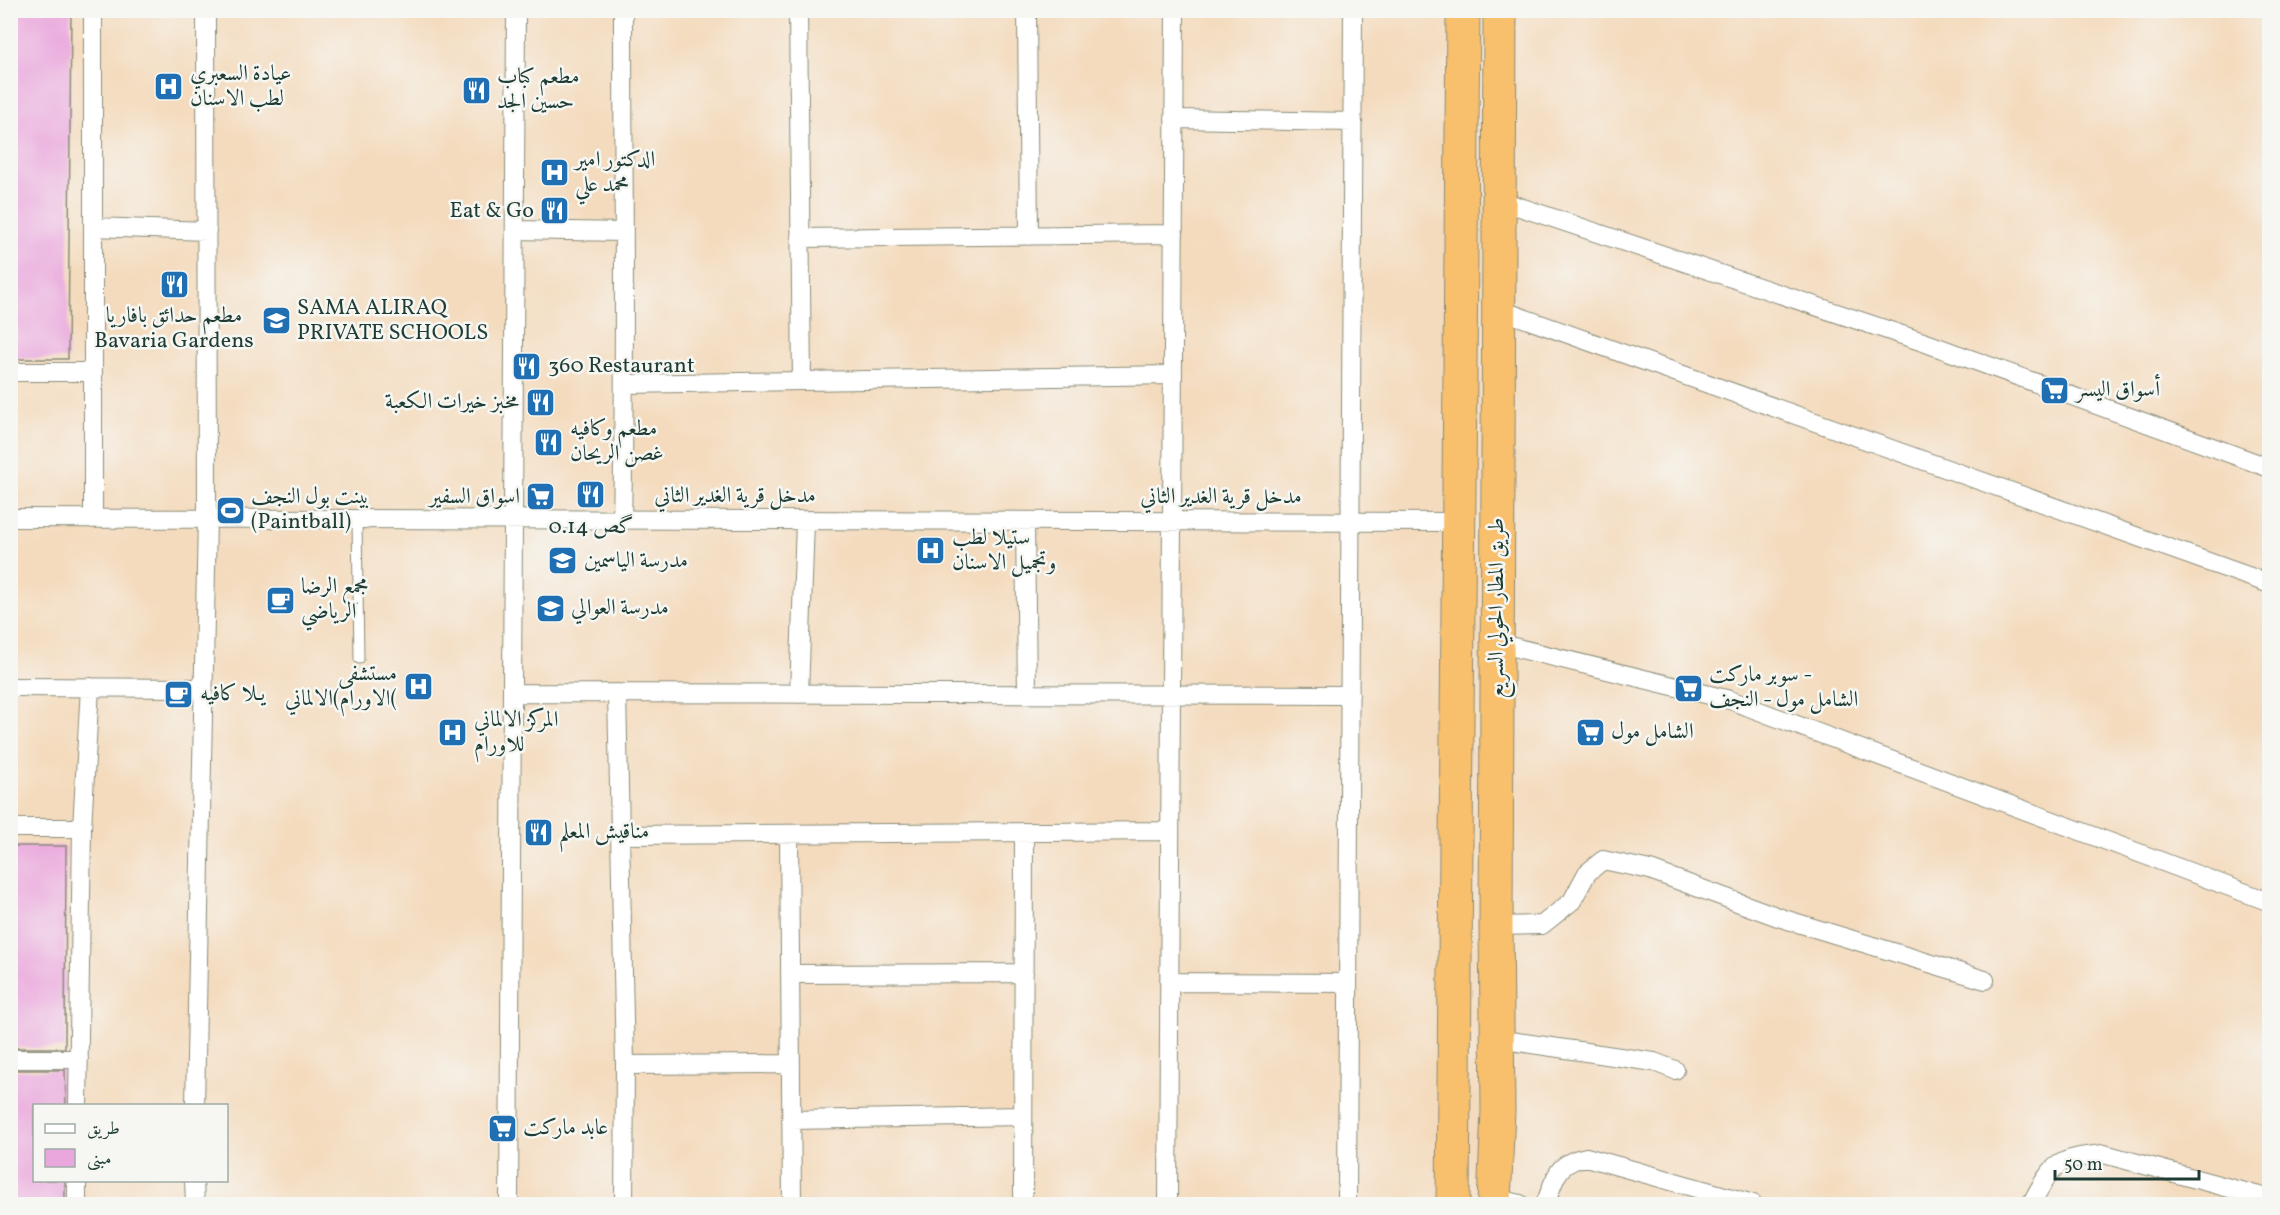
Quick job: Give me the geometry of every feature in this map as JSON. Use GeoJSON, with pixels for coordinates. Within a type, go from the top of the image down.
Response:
{"type":"FeatureCollection","features":[{"type":"Feature","properties":{"kind":"highway","name":"طريق المطار الحولي السريع"},"geometry":{"type":"LineString","coordinates":[[1453,1204],[1463,10]]}},
{"type":"Feature","properties":{"kind":"highway","name":"طريق المطار الحولي السريع"},"geometry":{"type":"LineString","coordinates":[[1500,10],[1496,926],[1498,1110],[1503,1202]]}},
{"type":"Feature","properties":{"kind":"highway"},"geometry":{"type":"LineString","coordinates":[[1453,1015],[1467,1022],[1482,1022],[1497,1028]]}},
{"type":"Feature","properties":{"kind":"highway"},"geometry":{"type":"LineString","coordinates":[[1453,1108],[1460,1104],[1476,1102],[1498,1110]]}},
{"type":"Feature","properties":{"kind":"street"},"geometry":{"type":"LineString","coordinates":[[93,10],[93,519]]}},
{"type":"Feature","properties":{"kind":"street"},"geometry":{"type":"LineString","coordinates":[[195,1104],[207,519],[206,10]]}},
{"type":"Feature","properties":{"kind":"street"},"geometry":{"type":"LineString","coordinates":[[509,1204],[516,10]]}},
{"type":"Feature","properties":{"kind":"street"},"geometry":{"type":"LineString","coordinates":[[622,520],[625,384],[622,232],[624,10]]}},
{"type":"Feature","properties":{"kind":"street"},"geometry":{"type":"LineString","coordinates":[[798,10],[801,381]]}},
{"type":"Feature","properties":{"kind":"street"},"geometry":{"type":"LineString","coordinates":[[1027,10],[1029,236]]}},
{"type":"Feature","properties":{"kind":"street"},"geometry":{"type":"LineString","coordinates":[[1168,1204],[1175,10]]}},
{"type":"Feature","properties":{"kind":"street"},"geometry":{"type":"LineString","coordinates":[[1347,1204],[1353,10]]}},
{"type":"Feature","properties":{"kind":"street"},"geometry":{"type":"LineString","coordinates":[[1174,119],[1353,122]]}},
{"type":"Feature","properties":{"kind":"street"},"geometry":{"type":"LineString","coordinates":[[1499,200],[1926,343],[2270,468]]}},
{"type":"Feature","properties":{"kind":"street"},"geometry":{"type":"LineString","coordinates":[[93,227],[207,231]]}},
{"type":"Feature","properties":{"kind":"street"},"geometry":{"type":"LineString","coordinates":[[515,230],[622,232]]}},
{"type":"Feature","properties":{"kind":"street"},"geometry":{"type":"LineString","coordinates":[[800,238],[1174,234]]}},
{"type":"Feature","properties":{"kind":"street"},"geometry":{"type":"LineString","coordinates":[[1498,309],[2270,584]]}},
{"type":"Feature","properties":{"kind":"street"},"geometry":{"type":"LineString","coordinates":[[10,372],[93,372]]}},
{"type":"Feature","properties":{"kind":"street"},"geometry":{"type":"LineString","coordinates":[[625,384],[1173,375]]}},
{"type":"Feature","properties":{"kind":"street","name":"مدخل قرية الغدير الثاني"},"geometry":{"type":"LineString","coordinates":[[10,518],[1460,522]]}},
{"type":"Feature","properties":{"kind":"street"},"geometry":{"type":"LineString","coordinates":[[799,694],[805,520]]}},
{"type":"Feature","properties":{"kind":"street"},"geometry":{"type":"LineString","coordinates":[[1025,521],[1027,694]]}},
{"type":"Feature","properties":{"kind":"street"},"geometry":{"type":"LineString","coordinates":[[1497,643],[1730,700],[2270,902]]}},
{"type":"Feature","properties":{"kind":"street"},"geometry":{"type":"LineString","coordinates":[[10,687],[203,688]]}},
{"type":"Feature","properties":{"kind":"street"},"geometry":{"type":"LineString","coordinates":[[78,1104],[82,828],[90,687]]}},
{"type":"Feature","properties":{"kind":"street"},"geometry":{"type":"LineString","coordinates":[[512,693],[1350,695]]}},
{"type":"Feature","properties":{"kind":"street"},"geometry":{"type":"LineString","coordinates":[[617,693],[625,1065],[624,1204]]}},
{"type":"Feature","properties":{"kind":"street"},"geometry":{"type":"LineString","coordinates":[[10,828],[82,828]]}},
{"type":"Feature","properties":{"kind":"street"},"geometry":{"type":"LineString","coordinates":[[620,835],[1170,831]]}},
{"type":"Feature","properties":{"kind":"street"},"geometry":{"type":"LineString","coordinates":[[1023,1204],[1024,832]]}},
{"type":"Feature","properties":{"kind":"street"},"geometry":{"type":"LineString","coordinates":[[789,834],[792,1204]]}},
{"type":"Feature","properties":{"kind":"street"},"geometry":{"type":"LineString","coordinates":[[1496,926],[1542,925],[1572,901],[1587,873],[1603,860],[1650,870],[1781,918],[1985,980]]}},
{"type":"Feature","properties":{"kind":"street"},"geometry":{"type":"LineString","coordinates":[[790,974],[1024,973]]}},
{"type":"Feature","properties":{"kind":"street"},"geometry":{"type":"LineString","coordinates":[[1169,982],[1348,983]]}},
{"type":"Feature","properties":{"kind":"street"},"geometry":{"type":"LineString","coordinates":[[1497,1028],[1654,1062],[1675,1070]]}},
{"type":"Feature","properties":{"kind":"street"},"geometry":{"type":"LineString","coordinates":[[10,1059],[79,1059]]}},
{"type":"Feature","properties":{"kind":"street"},"geometry":{"type":"LineString","coordinates":[[625,1065],[791,1064]]}},
{"type":"Feature","properties":{"kind":"street"},"geometry":{"type":"LineString","coordinates":[[791,1120],[1023,1116]]}},
{"type":"Feature","properties":{"kind":"street"},"geometry":{"type":"LineString","coordinates":[[2031,1204],[2046,1176],[2058,1163],[2079,1156],[2104,1154],[2270,1199]]}},
{"type":"Feature","properties":{"kind":"street"},"geometry":{"type":"LineString","coordinates":[[1545,1204],[1560,1169],[1570,1160],[1586,1157],[1753,1204]]}},
{"type":"Feature","properties":{"kind":"street"},"geometry":{"type":"LineString","coordinates":[[77,1182],[77,1204]]}},
{"type":"Feature","properties":{"kind":"street"},"geometry":{"type":"LineString","coordinates":[[194,1182],[195,1204]]}},
{"type":"Feature","properties":{"kind":"lane"},"geometry":{"type":"LineString","coordinates":[[357,519],[359,659]]}},
{"type":"Feature","properties":{"kind":"building"},"geometry":{"type":"Polygon","coordinates":[[[10,10],[71,10],[68,359],[10,359],[10,10]]]}},
{"type":"Feature","properties":{"kind":"building"},"geometry":{"type":"Polygon","coordinates":[[[10,846],[66,846],[65,1048],[10,1048],[10,846]]]}},
{"type":"Feature","properties":{"kind":"building"},"geometry":{"type":"Polygon","coordinates":[[[10,1070],[65,1070],[66,1104],[33,1104],[33,1182],[65,1182],[65,1204],[10,1204],[10,1070]]]}},
{"type":"Feature","properties":{"kind":"place","name":"عيادة السعبري لطب الاسنان"},"geometry":{"type":"Point","coordinates":[169,87]}},
{"type":"Feature","properties":{"kind":"place","name":"مطعم كباب حسين الجد"},"geometry":{"type":"Point","coordinates":[476,90]}},
{"type":"Feature","properties":{"kind":"place","name":"الدكتور امير محمد علي"},"geometry":{"type":"Point","coordinates":[554,173]}},
{"type":"Feature","properties":{"kind":"place","name":"Eat & Go"},"geometry":{"type":"Point","coordinates":[555,211]}},
{"type":"Feature","properties":{"kind":"place","name":"مطعم حدائق بافاريا Bavaria Gardens"},"geometry":{"type":"Point","coordinates":[174,284]}},
{"type":"Feature","properties":{"kind":"place","name":"SAMA ALIRAQ PRIVATE SCHOOLS"},"geometry":{"type":"Point","coordinates":[276,321]}},
{"type":"Feature","properties":{"kind":"place","name":"360 Restaurant"},"geometry":{"type":"Point","coordinates":[527,366]}},
{"type":"Feature","properties":{"kind":"place","name":"أسواق اليسر"},"geometry":{"type":"Point","coordinates":[2055,390]}},
{"type":"Feature","properties":{"kind":"place","name":"مخبز خيرات الكعبة"},"geometry":{"type":"Point","coordinates":[540,402]}},
{"type":"Feature","properties":{"kind":"place","name":"مطعم وكافيه غصن الريحان"},"geometry":{"type":"Point","coordinates":[549,442]}},
{"type":"Feature","properties":{"kind":"place","name":"گص 0.14"},"geometry":{"type":"Point","coordinates":[591,495]}},
{"type":"Feature","properties":{"kind":"place","name":"اسواق السفير"},"geometry":{"type":"Point","coordinates":[541,497]}},
{"type":"Feature","properties":{"kind":"place","name":"بينت بول النجف (Paintball)"},"geometry":{"type":"Point","coordinates":[230,510]}},
{"type":"Feature","properties":{"kind":"place","name":"ستيلا لطب وتجميل الاسنان"},"geometry":{"type":"Point","coordinates":[931,551]}},
{"type":"Feature","properties":{"kind":"place","name":"مدرسة الياسمين"},"geometry":{"type":"Point","coordinates":[563,561]}},
{"type":"Feature","properties":{"kind":"place","name":"مجمع الرضا الرياضي"},"geometry":{"type":"Point","coordinates":[280,600]}},
{"type":"Feature","properties":{"kind":"place","name":"مدرسة العوالي"},"geometry":{"type":"Point","coordinates":[550,608]}},
{"type":"Feature","properties":{"kind":"place","name":"مستشفى الاورام)الالماني("},"geometry":{"type":"Point","coordinates":[418,687]}},
{"type":"Feature","properties":{"kind":"place","name":"سوبر ماركت - الشامل مول - النجف"},"geometry":{"type":"Point","coordinates":[1688,688]}},
{"type":"Feature","properties":{"kind":"place","name":"يـلا كافيه"},"geometry":{"type":"Point","coordinates":[179,694]}},
{"type":"Feature","properties":{"kind":"place","name":"الشامل مول"},"geometry":{"type":"Point","coordinates":[1590,732]}},
{"type":"Feature","properties":{"kind":"place","name":"المركز الالماني للاورام"},"geometry":{"type":"Point","coordinates":[453,733]}},
{"type":"Feature","properties":{"kind":"place","name":"مناقيش المعلم"},"geometry":{"type":"Point","coordinates":[538,832]}},
{"type":"Feature","properties":{"kind":"place","name":"عابد ماركت"},"geometry":{"type":"Point","coordinates":[502,1128]}}]}
